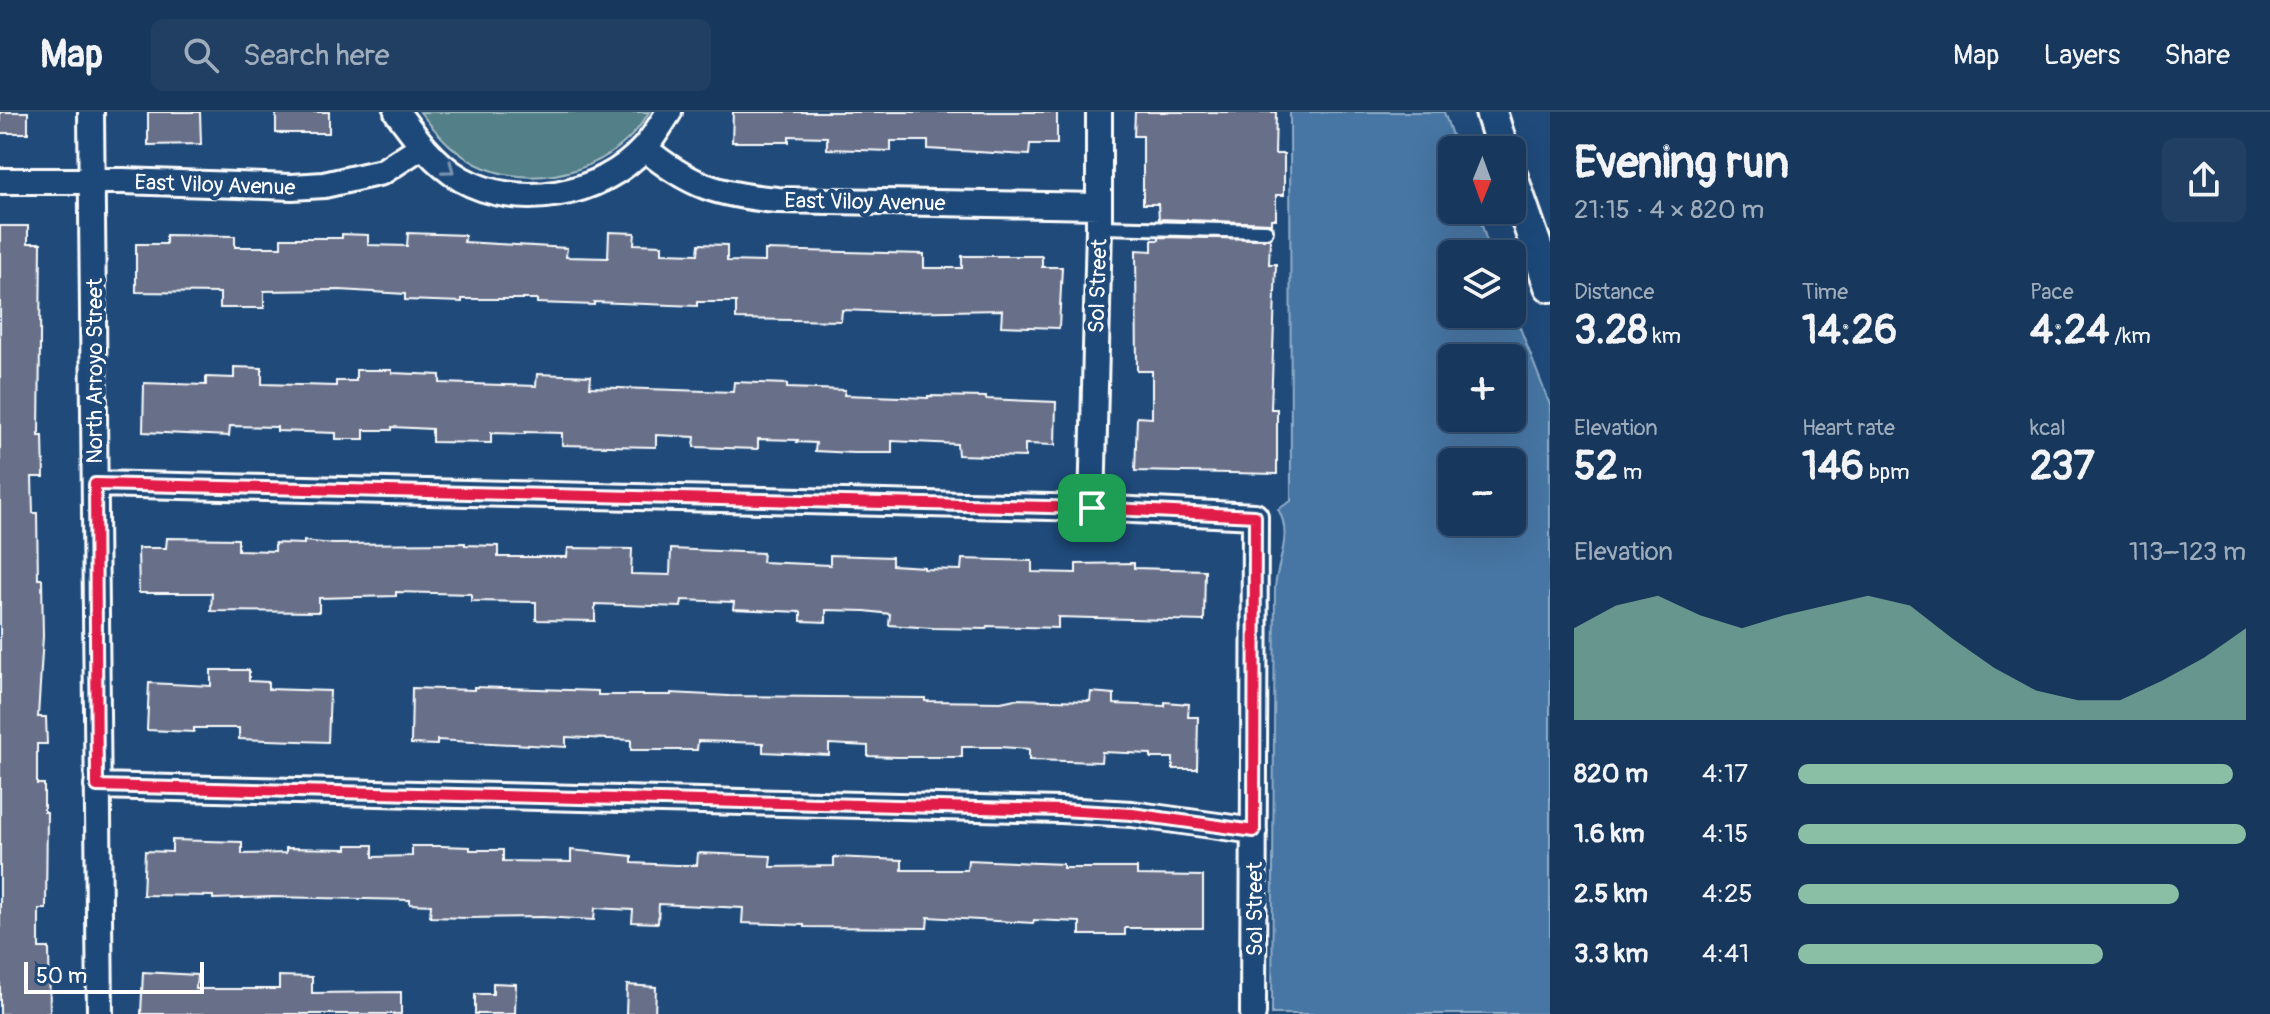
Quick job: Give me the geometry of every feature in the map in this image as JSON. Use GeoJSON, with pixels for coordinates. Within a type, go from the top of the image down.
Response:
{"type":"FeatureCollection","features":[{"type":"Feature","properties":{"kind":"street","name":"North Arroyo Street"},"geometry":{"type":"LineString","coordinates":[[91,112],[100,1014]]}},
{"type":"Feature","properties":{"kind":"street"},"geometry":{"type":"LineString","coordinates":[[397,112],[422,146],[462,179],[520,195],[556,195],[602,180],[644,148],[669,112]]}},
{"type":"Feature","properties":{"kind":"street","name":"Sol Street"},"geometry":{"type":"LineString","coordinates":[[1099,112],[1092,508],[1255,516],[1253,1014]]}},
{"type":"Feature","properties":{"kind":"street"},"geometry":{"type":"LineString","coordinates":[[1491,112],[1499,136]]}},
{"type":"Feature","properties":{"kind":"street","name":"East Viloy Avenue"},"geometry":{"type":"LineString","coordinates":[[0,181],[324,185],[382,172],[422,146]]}},
{"type":"Feature","properties":{"kind":"street","name":"East Viloy Avenue"},"geometry":{"type":"LineString","coordinates":[[644,148],[680,176],[707,188],[740,197],[1099,216]]}},
{"type":"Feature","properties":{"kind":"street"},"geometry":{"type":"LineString","coordinates":[[1526,217],[1550,286]]}},
{"type":"Feature","properties":{"kind":"street"},"geometry":{"type":"LineString","coordinates":[[95,484],[1092,508]]}},
{"type":"Feature","properties":{"kind":"street"},"geometry":{"type":"LineString","coordinates":[[97,786],[1061,810],[1132,814],[1254,831]]}},
{"type":"Feature","properties":{"kind":"lane"},"geometry":{"type":"LineString","coordinates":[[1099,216],[1266,231]]}},
{"type":"Feature","properties":{"kind":"green space"},"geometry":{"type":"Polygon","coordinates":[[[420,112],[649,112],[636,131],[599,160],[554,175],[531,177],[485,168],[466,158],[420,112]]]}},
{"type":"Feature","properties":{"kind":"water"},"geometry":{"type":"Polygon","coordinates":[[[1290,112],[1444,112],[1452,136],[1438,136],[1438,224],[1481,224],[1487,240],[1438,240],[1438,328],[1520,328],[1550,405],[1550,1014],[1272,1014],[1275,587],[1284,538],[1278,509],[1291,501],[1290,112]]]}},
{"type":"Feature","properties":{"kind":"building"},"geometry":{"type":"Polygon","coordinates":[[[0,112],[28,112],[28,133],[0,133],[0,112]]]}},
{"type":"Feature","properties":{"kind":"building"},"geometry":{"type":"Polygon","coordinates":[[[148,112],[200,112],[201,144],[148,145],[148,112]]]}},
{"type":"Feature","properties":{"kind":"building"},"geometry":{"type":"Polygon","coordinates":[[[276,112],[329,112],[329,133],[276,133],[276,112]]]}},
{"type":"Feature","properties":{"kind":"building"},"geometry":{"type":"Polygon","coordinates":[[[733,112],[1057,112],[1057,144],[1030,144],[1029,155],[928,149],[928,141],[891,141],[891,151],[827,149],[827,137],[789,136],[789,142],[732,142],[733,112]]]}},
{"type":"Feature","properties":{"kind":"building"},"geometry":{"type":"Polygon","coordinates":[[[1135,112],[1276,112],[1275,154],[1284,154],[1284,195],[1276,195],[1276,219],[1271,219],[1271,223],[1159,219],[1158,204],[1143,204],[1143,136],[1134,136],[1135,112]]]}},
{"type":"Feature","properties":{"kind":"building"},"geometry":{"type":"Polygon","coordinates":[[[0,226],[28,226],[28,243],[41,243],[39,436],[43,436],[44,477],[32,477],[33,513],[37,513],[38,579],[42,579],[43,636],[38,717],[46,717],[47,744],[37,744],[37,784],[44,784],[44,812],[47,812],[46,909],[39,909],[39,948],[49,948],[50,1013],[41,1014],[0,1014],[0,226]]]}},
{"type":"Feature","properties":{"kind":"building"},"geometry":{"type":"Polygon","coordinates":[[[609,232],[635,233],[634,244],[662,245],[662,253],[698,254],[699,244],[727,245],[727,261],[765,262],[765,250],[924,254],[924,268],[962,268],[962,256],[1042,256],[1042,267],[1062,267],[1059,328],[1001,326],[1002,310],[842,310],[841,321],[736,319],[736,302],[697,302],[697,306],[537,303],[537,299],[462,299],[462,302],[405,300],[405,294],[340,290],[264,291],[264,308],[220,308],[220,293],[136,292],[136,244],[166,244],[166,235],[235,236],[235,247],[281,247],[281,238],[342,238],[342,234],[368,235],[368,245],[407,246],[408,233],[465,235],[464,242],[567,248],[566,257],[608,258],[609,232]]]}},
{"type":"Feature","properties":{"kind":"building"},"geometry":{"type":"Polygon","coordinates":[[[1159,237],[1270,239],[1269,264],[1276,264],[1271,409],[1277,409],[1277,474],[1135,471],[1137,417],[1152,418],[1152,371],[1137,371],[1136,250],[1152,251],[1152,240],[1159,240],[1159,237]]]}},
{"type":"Feature","properties":{"kind":"building"},"geometry":{"type":"Polygon","coordinates":[[[234,367],[262,368],[262,384],[336,386],[336,381],[356,381],[356,370],[392,370],[392,373],[440,375],[440,383],[536,386],[537,374],[591,376],[590,387],[733,392],[734,382],[845,390],[844,395],[986,397],[1056,402],[1055,445],[1025,444],[1025,457],[958,455],[957,444],[892,441],[892,453],[853,453],[815,451],[816,443],[798,440],[758,439],[758,449],[694,447],[695,437],[656,435],[656,447],[562,445],[562,433],[525,432],[491,433],[491,443],[432,442],[432,429],[392,427],[392,430],[364,430],[364,439],[336,439],[336,433],[277,431],[277,427],[230,426],[229,436],[143,432],[144,383],[206,385],[206,377],[234,378],[234,367]]]}},
{"type":"Feature","properties":{"kind":"building"},"geometry":{"type":"Polygon","coordinates":[[[167,538],[238,539],[238,550],[275,551],[275,543],[304,544],[304,541],[333,544],[465,543],[498,546],[498,557],[567,557],[568,548],[632,549],[631,574],[670,575],[671,549],[763,553],[762,562],[830,565],[830,555],[892,557],[892,565],[924,569],[961,570],[962,559],[1032,561],[1032,572],[1076,573],[1076,564],[1134,563],[1134,568],[1205,570],[1204,621],[1058,617],[1058,628],[933,628],[889,625],[890,614],[865,611],[826,610],[826,622],[801,621],[801,612],[733,609],[734,602],[682,600],[681,607],[595,604],[595,621],[536,620],[536,602],[471,601],[471,594],[396,592],[396,596],[319,598],[319,612],[211,611],[212,593],[139,593],[138,548],[166,548],[167,538]]]}},
{"type":"Feature","properties":{"kind":"building"},"geometry":{"type":"Polygon","coordinates":[[[211,670],[249,670],[249,681],[268,682],[268,689],[330,691],[328,742],[239,739],[239,728],[194,728],[194,732],[147,730],[149,683],[211,686],[211,670]]]}},
{"type":"Feature","properties":{"kind":"building"},"geometry":{"type":"Polygon","coordinates":[[[474,687],[598,691],[598,695],[671,693],[1001,702],[1015,699],[1090,701],[1091,692],[1114,694],[1114,704],[1189,704],[1188,717],[1198,717],[1197,769],[1173,769],[1173,758],[1151,758],[1151,754],[1102,752],[1101,762],[1029,760],[1029,749],[999,747],[962,747],[962,757],[897,757],[868,756],[868,746],[829,744],[829,755],[763,752],[763,743],[698,741],[697,750],[631,750],[631,740],[566,737],[566,747],[437,740],[437,745],[411,744],[412,688],[474,690],[474,687]]]}},
{"type":"Feature","properties":{"kind":"building"},"geometry":{"type":"Polygon","coordinates":[[[172,840],[242,842],[242,854],[286,853],[286,848],[347,849],[347,845],[373,845],[373,857],[412,856],[412,846],[441,846],[503,850],[503,861],[571,862],[571,850],[632,856],[632,863],[676,865],[697,865],[698,853],[771,856],[770,867],[834,866],[834,857],[902,860],[902,870],[967,870],[968,860],[1063,864],[1063,868],[1137,868],[1137,875],[1203,876],[1203,928],[1125,928],[1125,935],[1080,935],[1080,922],[1034,920],[1033,923],[928,917],[927,928],[804,927],[742,923],[743,908],[659,904],[658,923],[632,922],[633,910],[595,908],[594,920],[430,917],[431,905],[410,904],[410,900],[213,899],[213,896],[143,895],[145,851],[172,852],[172,840]]]}},
{"type":"Feature","properties":{"kind":"building"},"geometry":{"type":"Polygon","coordinates":[[[143,972],[197,975],[196,989],[279,989],[279,976],[312,977],[312,993],[401,992],[401,1014],[141,1014],[143,972]]]}},
{"type":"Feature","properties":{"kind":"building"},"geometry":{"type":"Polygon","coordinates":[[[493,983],[516,984],[515,1014],[475,1014],[475,994],[493,994],[493,983]]]}},
{"type":"Feature","properties":{"kind":"building"},"geometry":{"type":"Polygon","coordinates":[[[627,985],[656,987],[655,1014],[626,1014],[627,985]]]}},
{"type":"Feature","properties":{"kind":"route"},"geometry":{"type":"LineString","coordinates":[[95,484],[1092,508],[1255,516],[1254,831],[1132,814],[1061,810],[97,786],[95,484]]}}]}
